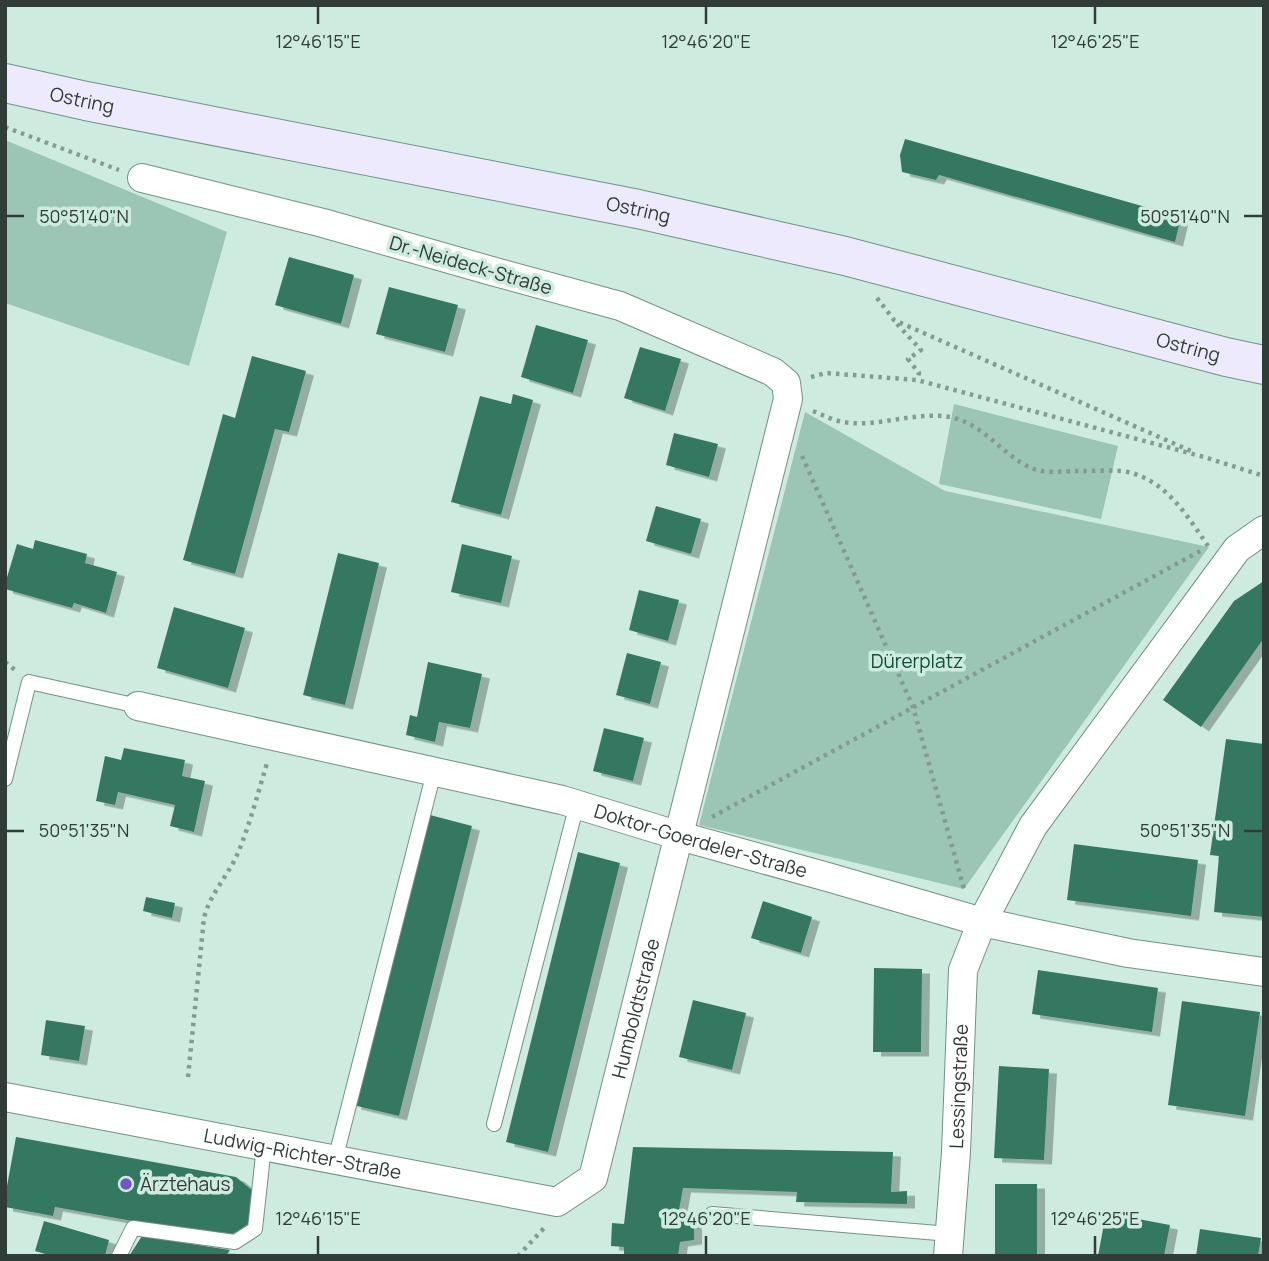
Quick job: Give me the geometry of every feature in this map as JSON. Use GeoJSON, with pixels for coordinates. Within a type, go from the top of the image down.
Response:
{"type":"FeatureCollection","features":[{"type":"Feature","properties":{"kind":"main road","name":"Ostring"},"geometry":{"type":"LineString","coordinates":[[5,83],[612,204],[845,256],[1264,365]]}},
{"type":"Feature","properties":{"kind":"street","name":"Dr.-Neideck-Straße"},"geometry":{"type":"LineString","coordinates":[[142,178],[323,223],[620,306],[773,372],[786,400]]}},
{"type":"Feature","properties":{"kind":"street"},"geometry":{"type":"LineString","coordinates":[[680,836],[786,400]]}},
{"type":"Feature","properties":{"kind":"street"},"geometry":{"type":"LineString","coordinates":[[982,922],[1033,826],[1237,549],[1263,530]]}},
{"type":"Feature","properties":{"kind":"street","name":"Doktor-Goerdeler-Straße"},"geometry":{"type":"LineString","coordinates":[[138,706],[577,804],[982,922],[1128,953],[1264,972]]}},
{"type":"Feature","properties":{"kind":"street","name":"Humboldtstraße"},"geometry":{"type":"LineString","coordinates":[[593,1178],[680,836]]}},
{"type":"Feature","properties":{"kind":"street","name":"Lessingstraße"},"geometry":{"type":"LineString","coordinates":[[949,1245],[956,1152],[962,970],[982,922]]}},
{"type":"Feature","properties":{"kind":"street","name":"Ludwig-Richter-Straße"},"geometry":{"type":"LineString","coordinates":[[5,1097],[557,1202],[593,1178]]}},
{"type":"Feature","properties":{"kind":"lane"},"geometry":{"type":"LineString","coordinates":[[5,779],[29,682],[138,706]]}},
{"type":"Feature","properties":{"kind":"lane"},"geometry":{"type":"LineString","coordinates":[[335,1160],[434,772]]}},
{"type":"Feature","properties":{"kind":"lane"},"geometry":{"type":"LineString","coordinates":[[494,1124],[577,804]]}},
{"type":"Feature","properties":{"kind":"lane"},"geometry":{"type":"LineString","coordinates":[[119,1256],[133,1228],[235,1242],[255,1229],[264,1146]]}},
{"type":"Feature","properties":{"kind":"lane"},"geometry":{"type":"LineString","coordinates":[[712,1214],[949,1245]]}},
{"type":"Feature","properties":{"kind":"path"},"geometry":{"type":"LineString","coordinates":[[5,127],[142,178]]}},
{"type":"Feature","properties":{"kind":"path"},"geometry":{"type":"LineString","coordinates":[[845,256],[920,350],[908,359],[919,373],[917,380]]}},
{"type":"Feature","properties":{"kind":"path"},"geometry":{"type":"LineString","coordinates":[[894,320],[1204,457]]}},
{"type":"Feature","properties":{"kind":"path"},"geometry":{"type":"LineString","coordinates":[[786,400],[826,373],[917,380],[1204,457],[1264,476]]}},
{"type":"Feature","properties":{"kind":"path"},"geometry":{"type":"LineString","coordinates":[[711,818],[1209,547],[1182,509],[1161,488],[1140,476],[1112,471],[1040,471],[1020,461],[975,426],[952,417],[920,417],[858,424],[830,419],[786,400]]}},
{"type":"Feature","properties":{"kind":"path"},"geometry":{"type":"LineString","coordinates":[[786,400],[913,707],[964,889]]}},
{"type":"Feature","properties":{"kind":"path"},"geometry":{"type":"LineString","coordinates":[[188,1077],[204,918],[211,898],[227,874],[243,841],[275,737]]}},
{"type":"Feature","properties":{"kind":"path"},"geometry":{"type":"LineString","coordinates":[[518,1256],[536,1237]]}},
{"type":"Feature","properties":{"kind":"green space"},"geometry":{"type":"Polygon","coordinates":[[[5,140],[227,232],[189,366],[5,303],[5,140]]]}},
{"type":"Feature","properties":{"kind":"green space"},"geometry":{"type":"Polygon","coordinates":[[[954,404],[1118,446],[1101,519],[939,484],[954,404]]]}},
{"type":"Feature","properties":{"kind":"green space","name":"Dürerplatz"},"geometry":{"type":"Polygon","coordinates":[[[805,412],[945,491],[1209,547],[964,889],[699,825],[805,412]]]}},
{"type":"Feature","properties":{"kind":"building"},"geometry":{"type":"Polygon","coordinates":[[[905,139],[1181,217],[1175,242],[939,175],[936,180],[902,172],[900,155],[905,139]]]}},
{"type":"Feature","properties":{"kind":"building"},"geometry":{"type":"Polygon","coordinates":[[[289,257],[354,275],[341,324],[275,305],[289,257]]]}},
{"type":"Feature","properties":{"kind":"building"},"geometry":{"type":"Polygon","coordinates":[[[389,287],[458,305],[445,352],[376,334],[389,287]]]}},
{"type":"Feature","properties":{"kind":"building"},"geometry":{"type":"Polygon","coordinates":[[[536,325],[588,340],[573,393],[521,377],[536,325]]]}},
{"type":"Feature","properties":{"kind":"building"},"geometry":{"type":"Polygon","coordinates":[[[640,347],[681,359],[665,411],[624,398],[640,347]]]}},
{"type":"Feature","properties":{"kind":"building"},"geometry":{"type":"Polygon","coordinates":[[[252,356],[306,371],[289,432],[275,429],[235,574],[183,560],[223,414],[235,418],[252,356]]]}},
{"type":"Feature","properties":{"kind":"building"},"geometry":{"type":"Polygon","coordinates":[[[513,394],[533,400],[501,515],[451,502],[480,396],[511,404],[513,394]]]}},
{"type":"Feature","properties":{"kind":"building"},"geometry":{"type":"Polygon","coordinates":[[[674,433],[718,444],[709,477],[666,465],[674,433]]]}},
{"type":"Feature","properties":{"kind":"building"},"geometry":{"type":"Polygon","coordinates":[[[656,506],[701,519],[691,554],[646,541],[656,506]]]}},
{"type":"Feature","properties":{"kind":"building"},"geometry":{"type":"Polygon","coordinates":[[[35,540],[87,554],[85,563],[117,572],[106,613],[74,603],[72,608],[5,589],[17,544],[33,549],[35,540]]]}},
{"type":"Feature","properties":{"kind":"building"},"geometry":{"type":"Polygon","coordinates":[[[462,544],[512,556],[501,603],[451,592],[462,544]]]}},
{"type":"Feature","properties":{"kind":"building"},"geometry":{"type":"Polygon","coordinates":[[[338,553],[379,563],[345,705],[303,695],[338,553]]]}},
{"type":"Feature","properties":{"kind":"building"},"geometry":{"type":"Polygon","coordinates":[[[1264,581],[1264,638],[1201,727],[1163,700],[1234,601],[1264,581]]]}},
{"type":"Feature","properties":{"kind":"building"},"geometry":{"type":"Polygon","coordinates":[[[639,590],[679,600],[668,641],[629,630],[639,590]]]}},
{"type":"Feature","properties":{"kind":"building"},"geometry":{"type":"Polygon","coordinates":[[[174,607],[245,628],[228,688],[157,668],[174,607]]]}},
{"type":"Feature","properties":{"kind":"building"},"geometry":{"type":"Polygon","coordinates":[[[627,653],[661,662],[650,704],[616,695],[627,653]]]}},
{"type":"Feature","properties":{"kind":"building"},"geometry":{"type":"Polygon","coordinates":[[[428,662],[482,674],[470,728],[439,722],[435,742],[406,735],[410,715],[417,717],[428,662]]]}},
{"type":"Feature","properties":{"kind":"building"},"geometry":{"type":"Polygon","coordinates":[[[604,728],[644,738],[633,781],[593,771],[604,728]]]}},
{"type":"Feature","properties":{"kind":"building"},"geometry":{"type":"Polygon","coordinates":[[[1226,739],[1264,744],[1264,917],[1214,912],[1219,856],[1210,855],[1226,739]]]}},
{"type":"Feature","properties":{"kind":"building"},"geometry":{"type":"Polygon","coordinates":[[[124,748],[185,760],[182,776],[205,781],[194,832],[170,826],[175,805],[118,792],[115,805],[96,801],[105,756],[121,760],[124,748]]]}},
{"type":"Feature","properties":{"kind":"building"},"geometry":{"type":"Polygon","coordinates":[[[430,815],[472,826],[399,1116],[353,1105],[430,815]]]}},
{"type":"Feature","properties":{"kind":"building"},"geometry":{"type":"Polygon","coordinates":[[[1074,844],[1198,860],[1191,916],[1067,900],[1074,844]]]}},
{"type":"Feature","properties":{"kind":"building"},"geometry":{"type":"Polygon","coordinates":[[[578,852],[620,863],[548,1152],[506,1142],[578,852]]]}},
{"type":"Feature","properties":{"kind":"building"},"geometry":{"type":"Polygon","coordinates":[[[146,897],[175,903],[172,918],[143,911],[146,897]]]}},
{"type":"Feature","properties":{"kind":"building"},"geometry":{"type":"Polygon","coordinates":[[[763,901],[812,917],[801,953],[751,938],[763,901]]]}},
{"type":"Feature","properties":{"kind":"building"},"geometry":{"type":"Polygon","coordinates":[[[874,968],[922,969],[921,1052],[873,1052],[874,968]]]}},
{"type":"Feature","properties":{"kind":"building"},"geometry":{"type":"Polygon","coordinates":[[[1038,970],[1158,988],[1152,1032],[1032,1014],[1038,970]]]}},
{"type":"Feature","properties":{"kind":"building"},"geometry":{"type":"Polygon","coordinates":[[[693,1000],[746,1013],[732,1070],[679,1057],[693,1000]]]}},
{"type":"Feature","properties":{"kind":"building"},"geometry":{"type":"Polygon","coordinates":[[[1182,1001],[1260,1012],[1245,1116],[1168,1105],[1182,1001]]]}},
{"type":"Feature","properties":{"kind":"building"},"geometry":{"type":"Polygon","coordinates":[[[46,1020],[85,1026],[79,1061],[41,1055],[46,1020]]]}},
{"type":"Feature","properties":{"kind":"building"},"geometry":{"type":"Polygon","coordinates":[[[999,1066],[1049,1069],[1044,1160],[994,1158],[999,1066]]]}},
{"type":"Feature","properties":{"kind":"building","name":"Ärztehaus"},"geometry":{"type":"Polygon","coordinates":[[[16,1137],[236,1177],[253,1191],[249,1224],[226,1238],[55,1207],[53,1216],[5,1207],[16,1137]]]}},
{"type":"Feature","properties":{"kind":"building"},"geometry":{"type":"Polygon","coordinates":[[[633,1147],[893,1152],[891,1192],[907,1191],[907,1204],[796,1202],[797,1192],[683,1188],[678,1216],[694,1217],[694,1240],[680,1242],[678,1256],[624,1256],[624,1247],[611,1246],[612,1223],[624,1224],[633,1147]]]}},
{"type":"Feature","properties":{"kind":"building"},"geometry":{"type":"Polygon","coordinates":[[[995,1184],[1037,1184],[1037,1256],[995,1256],[995,1184]]]}},
{"type":"Feature","properties":{"kind":"building"},"geometry":{"type":"Polygon","coordinates":[[[1106,1213],[1170,1225],[1164,1256],[1098,1256],[1106,1213]]]}},
{"type":"Feature","properties":{"kind":"building"},"geometry":{"type":"Polygon","coordinates":[[[44,1221],[109,1240],[105,1256],[52,1256],[35,1251],[44,1221]]]}},
{"type":"Feature","properties":{"kind":"building"},"geometry":{"type":"Polygon","coordinates":[[[1200,1229],[1261,1238],[1258,1256],[1196,1256],[1200,1229]]]}},
{"type":"Feature","properties":{"kind":"building"},"geometry":{"type":"Polygon","coordinates":[[[142,1236],[230,1250],[226,1256],[129,1256],[142,1236]]]}},
{"type":"Feature","properties":{"kind":"place","name":"Ärztehaus"},"geometry":{"type":"Point","coordinates":[126,1184]}}]}
